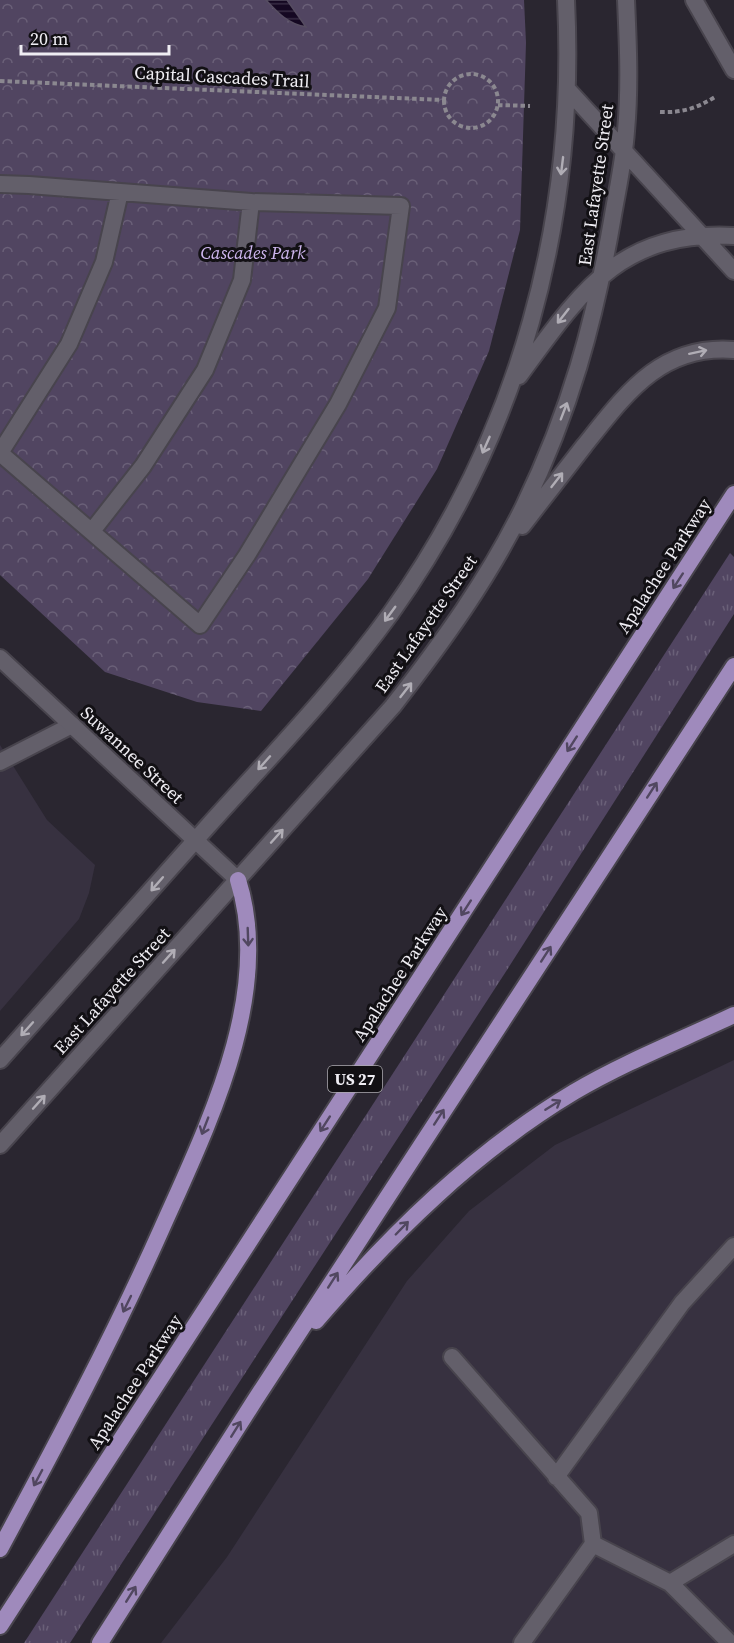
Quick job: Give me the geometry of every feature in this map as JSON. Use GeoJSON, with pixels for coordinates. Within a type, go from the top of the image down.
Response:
{"type":"FeatureCollection","features":[{"type":"Feature","properties":{"kind":"main road","name":"Apalachee Parkway"},"geometry":{"type":"LineString","coordinates":[[0,1626],[734,494]]}},
{"type":"Feature","properties":{"kind":"main road"},"geometry":{"type":"LineString","coordinates":[[100,1643],[255,1400],[734,666]]}},
{"type":"Feature","properties":{"kind":"main road"},"geometry":{"type":"LineString","coordinates":[[0,1549],[68,1422],[140,1278],[193,1157],[222,1083],[239,1023],[248,967],[248,921],[245,900],[238,880]]}},
{"type":"Feature","properties":{"kind":"main road"},"geometry":{"type":"LineString","coordinates":[[255,1400],[317,1320],[377,1253],[419,1210],[479,1158],[509,1134],[576,1091],[614,1070],[734,1015]]}},
{"type":"Feature","properties":{"kind":"street","name":"East Lafayette Street"},"geometry":{"type":"LineString","coordinates":[[0,1060],[336,682],[392,612],[454,511],[493,431],[508,391],[532,318],[552,235],[563,160],[568,90],[566,0]]}},
{"type":"Feature","properties":{"kind":"street","name":"East Lafayette Street"},"geometry":{"type":"LineString","coordinates":[[0,1145],[393,706],[443,639],[495,559],[524,506],[561,421],[585,349],[603,273],[624,152],[628,80],[626,0]]}},
{"type":"Feature","properties":{"kind":"street"},"geometry":{"type":"LineString","coordinates":[[694,0],[734,70]]}},
{"type":"Feature","properties":{"kind":"street"},"geometry":{"type":"LineString","coordinates":[[568,90],[734,271]]}},
{"type":"Feature","properties":{"kind":"street"},"geometry":{"type":"LineString","coordinates":[[0,184],[120,192],[251,202],[401,206],[387,308],[338,404],[247,555],[201,625],[0,453],[69,344],[104,262],[120,192]]}},
{"type":"Feature","properties":{"kind":"street"},"geometry":{"type":"LineString","coordinates":[[92,531],[143,466],[205,370],[242,279],[251,202]]}},
{"type":"Feature","properties":{"kind":"street"},"geometry":{"type":"LineString","coordinates":[[508,391],[564,314],[603,273],[630,256],[672,240],[701,236],[734,236]]}},
{"type":"Feature","properties":{"kind":"street"},"geometry":{"type":"LineString","coordinates":[[495,559],[618,403],[637,383],[656,369],[688,355],[709,350],[734,350]]}},
{"type":"Feature","properties":{"kind":"street","name":"Suwannee Street"},"geometry":{"type":"LineString","coordinates":[[0,658],[238,880]]}},
{"type":"Feature","properties":{"kind":"street"},"geometry":{"type":"LineString","coordinates":[[0,762],[72,725]]}},
{"type":"Feature","properties":{"kind":"street"},"geometry":{"type":"LineString","coordinates":[[556,1477],[682,1303],[734,1246]]}},
{"type":"Feature","properties":{"kind":"street"},"geometry":{"type":"LineString","coordinates":[[452,1358],[589,1513],[593,1545],[522,1643]]}},
{"type":"Feature","properties":{"kind":"street"},"geometry":{"type":"LineString","coordinates":[[670,1583],[734,1544]]}},
{"type":"Feature","properties":{"kind":"street"},"geometry":{"type":"LineString","coordinates":[[593,1545],[670,1583],[730,1643]]}},
{"type":"Feature","properties":{"kind":"path"},"geometry":{"type":"LineString","coordinates":[[471,74],[488,79],[498,96],[498,105],[487,123],[472,128],[454,124],[444,109],[443,100],[449,84],[455,78],[471,74]]}},
{"type":"Feature","properties":{"kind":"path","name":"Capital Cascades Trail"},"geometry":{"type":"LineString","coordinates":[[0,81],[443,100]]}},
{"type":"Feature","properties":{"kind":"path"},"geometry":{"type":"LineString","coordinates":[[654,112],[680,112],[694,108],[722,92]]}},
{"type":"Feature","properties":{"kind":"path"},"geometry":{"type":"LineString","coordinates":[[498,105],[529,106]]}},
{"type":"Feature","properties":{"kind":"shaded area"},"geometry":{"type":"Polygon","coordinates":[[[266,0],[287,0],[306,27],[289,21],[266,0]]]}},
{"type":"Feature","properties":{"kind":"shaded area"},"geometry":{"type":"Polygon","coordinates":[[[0,745],[47,820],[95,865],[89,893],[79,919],[0,1011],[0,745]]]}},
{"type":"Feature","properties":{"kind":"shaded area"},"geometry":{"type":"Polygon","coordinates":[[[734,1060],[734,1643],[161,1643],[227,1557],[407,1281],[469,1211],[555,1145],[734,1060]]]}},
{"type":"Feature","properties":{"kind":"green space","name":"Cascades Park"},"geometry":{"type":"Polygon","coordinates":[[[0,0],[524,0],[526,43],[520,230],[489,351],[437,469],[368,579],[261,711],[197,702],[105,672],[0,575],[0,0]]]}},
{"type":"Feature","properties":{"kind":"green space"},"geometry":{"type":"Polygon","coordinates":[[[730,553],[734,557],[734,614],[505,973],[70,1643],[24,1643],[730,553]]]}}]}
